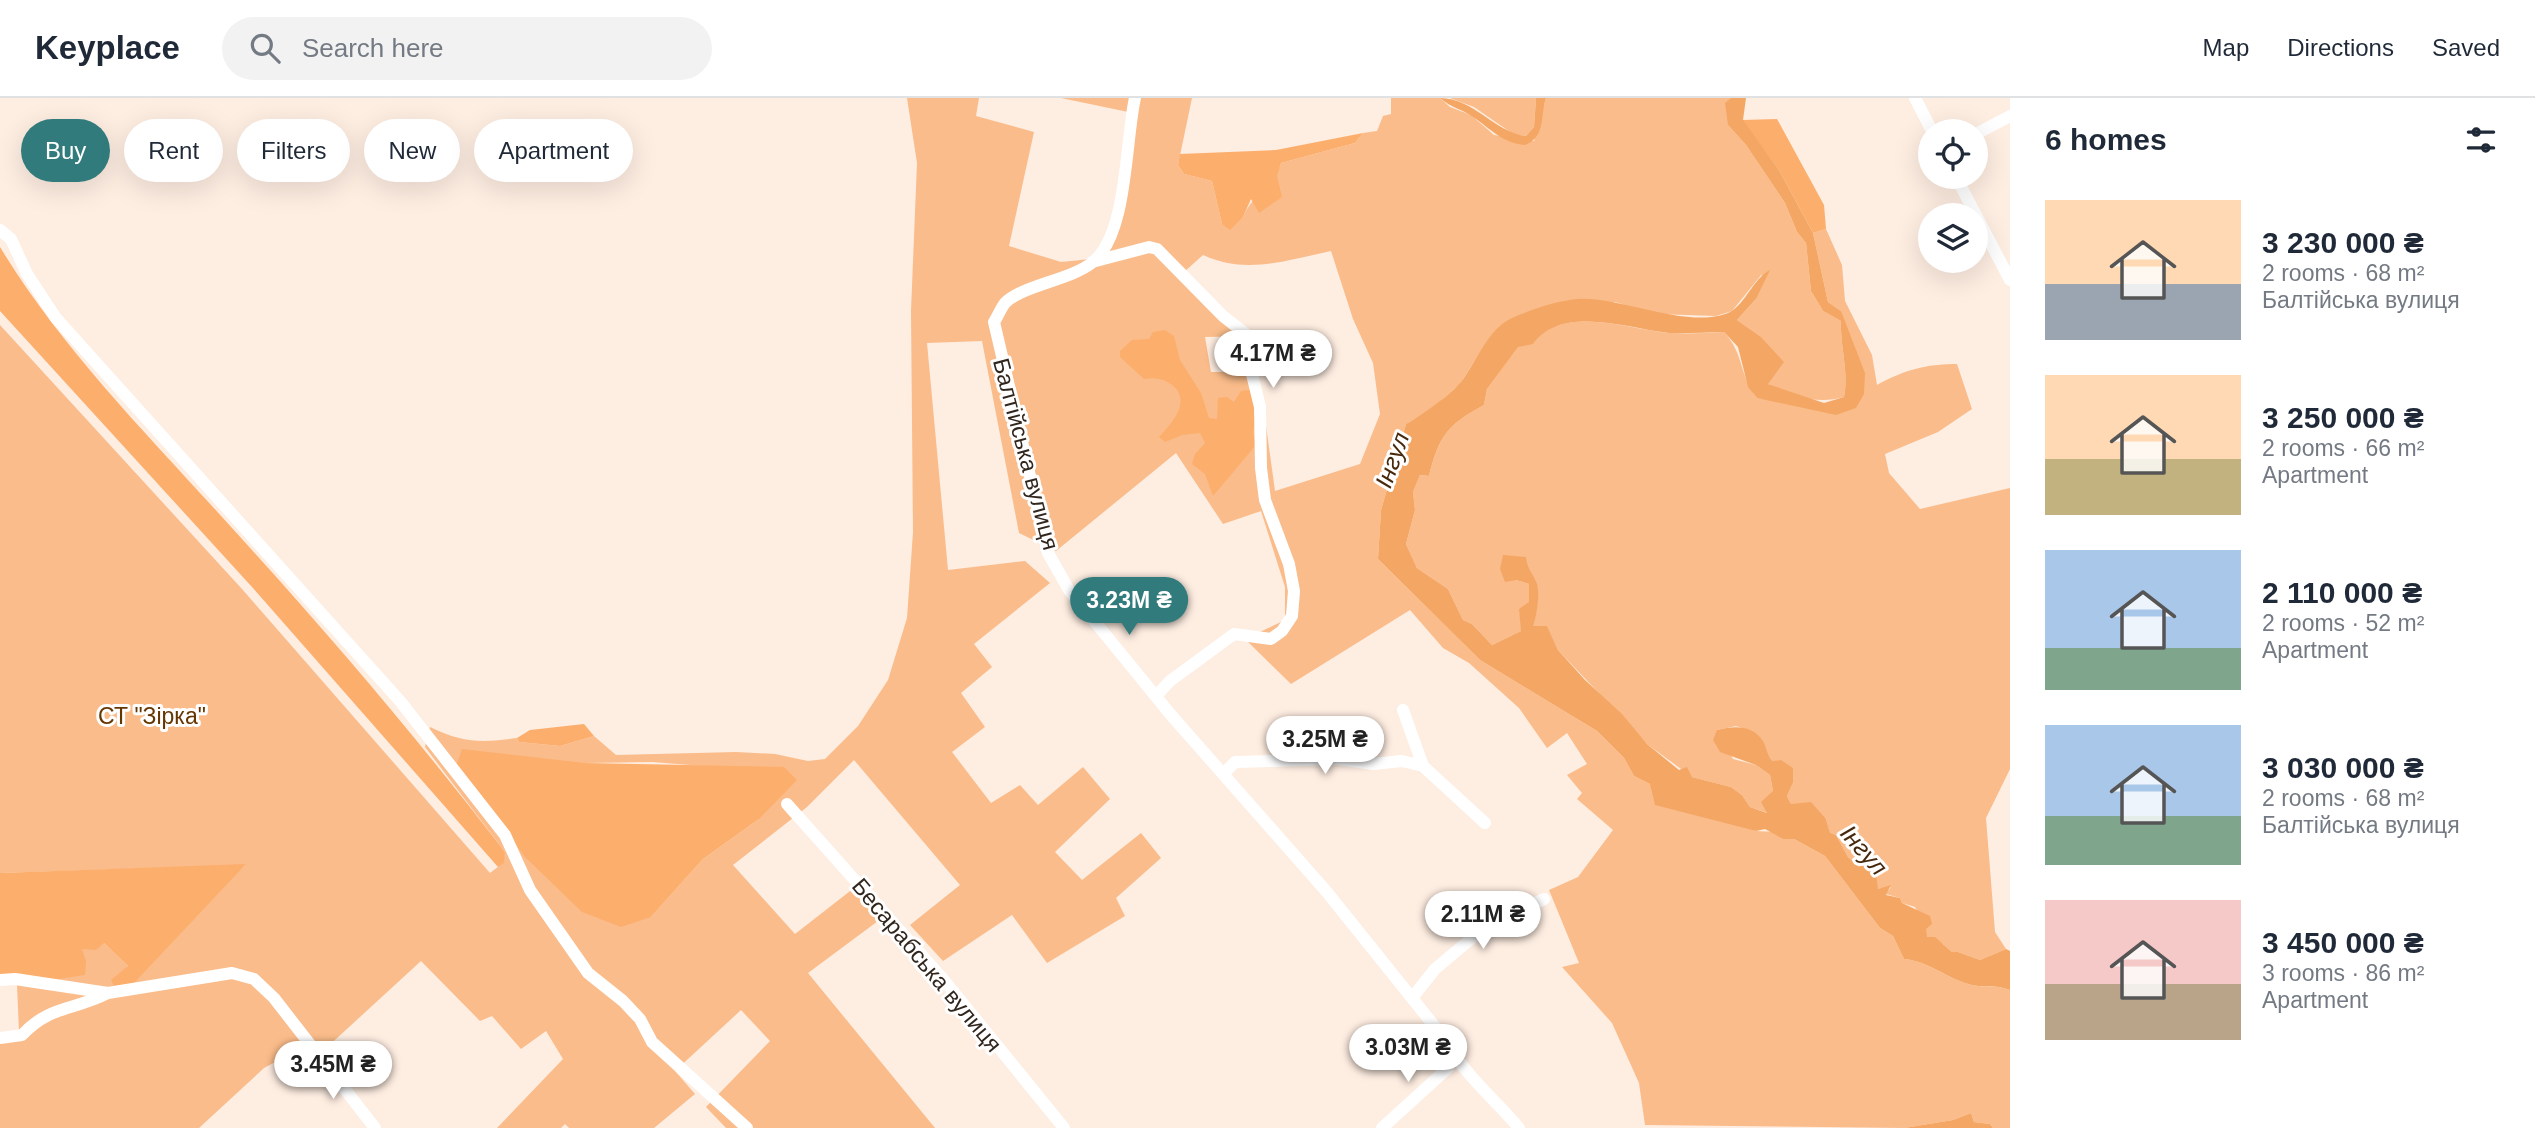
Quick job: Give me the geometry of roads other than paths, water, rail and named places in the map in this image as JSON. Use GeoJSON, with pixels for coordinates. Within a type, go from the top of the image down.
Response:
{"type":"FeatureCollection","features":[{"type":"Feature","properties":{"kind":"street"},"geometry":{"type":"LineString","coordinates":[[1092,262],[1107,243],[1120,211],[1128,126],[1135,98]]}},
{"type":"Feature","properties":{"kind":"street"},"geometry":{"type":"LineString","coordinates":[[1915,98],[1926,119]]}},
{"type":"Feature","properties":{"kind":"street"},"geometry":{"type":"LineString","coordinates":[[1988,128],[2010,116]]}},
{"type":"Feature","properties":{"kind":"street"},"geometry":{"type":"LineString","coordinates":[[1962,189],[2010,280]]}},
{"type":"Feature","properties":{"kind":"street"},"geometry":{"type":"LineString","coordinates":[[0,230],[11,239],[27,274],[56,318],[400,701],[505,835],[530,890],[588,973],[623,1001],[640,1019],[652,1042],[747,1128]]}},
{"type":"Feature","properties":{"kind":"street"},"geometry":{"type":"LineString","coordinates":[[1092,262],[1149,247],[1157,249],[1223,316],[1247,335],[1251,370],[1260,407],[1261,468],[1265,500],[1289,564],[1294,591],[1292,616],[1282,631],[1272,639],[1234,634],[1170,681],[1156,696]]}},
{"type":"Feature","properties":{"kind":"street","name":"Балтійська вулиця"},"geometry":{"type":"LineString","coordinates":[[1092,262],[1042,287],[1021,293],[1006,303],[994,322],[1048,553],[1069,590],[1156,696],[1326,891],[1448,1043],[1458,1062],[1476,1077],[1520,1128]]}},
{"type":"Feature","properties":{"kind":"street"},"geometry":{"type":"LineString","coordinates":[[1403,710],[1423,766],[1485,823]]}},
{"type":"Feature","properties":{"kind":"street"},"geometry":{"type":"LineString","coordinates":[[1223,774],[1235,762],[1338,760],[1373,764],[1402,761],[1423,766]]}},
{"type":"Feature","properties":{"kind":"street","name":"Бесарабська вулиця"},"geometry":{"type":"LineString","coordinates":[[788,804],[943,979],[1063,1128]]}},
{"type":"Feature","properties":{"kind":"street"},"geometry":{"type":"LineString","coordinates":[[1412,998],[1434,969],[1484,929],[1544,899]]}},
{"type":"Feature","properties":{"kind":"street"},"geometry":{"type":"LineString","coordinates":[[0,980],[15,979],[108,993],[232,973],[254,979],[274,998],[375,1128]]}},
{"type":"Feature","properties":{"kind":"street"},"geometry":{"type":"LineString","coordinates":[[0,1038],[22,1035],[37,1019],[85,1005],[108,993]]}},
{"type":"Feature","properties":{"kind":"street"},"geometry":{"type":"LineString","coordinates":[[1382,1128],[1448,1068],[1448,1043]]}},
{"type":"Feature","properties":{"kind":"water label","name":"Інгул"},"geometry":{"type":"Point","coordinates":[1392,460]}},
{"type":"Feature","properties":{"kind":"water label","name":"Інгул"},"geometry":{"type":"Point","coordinates":[1864,850]}},
{"type":"Feature","properties":{"kind":"park label","name":"СТ \"Зірка\""},"geometry":{"type":"Point","coordinates":[152,716]}}]}
